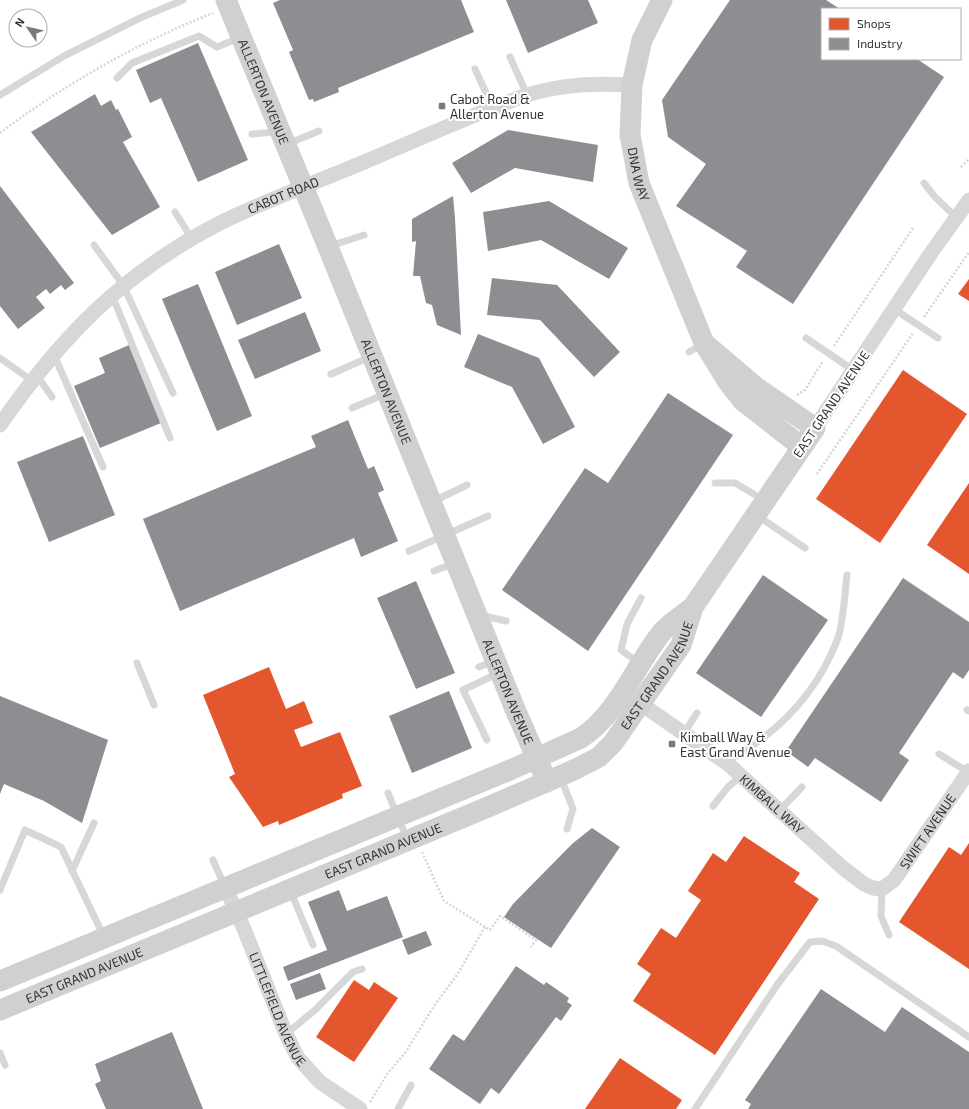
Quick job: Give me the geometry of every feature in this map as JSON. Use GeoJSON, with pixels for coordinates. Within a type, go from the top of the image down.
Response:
{"type":"FeatureCollection","features":[{"type":"Feature","properties":{"kind":"main road","name":"DNA WAY"},"geometry":{"type":"LineString","coordinates":[[662,0],[642,40],[632,85],[630,135],[639,183],[697,348],[742,401],[802,447]]}},
{"type":"Feature","properties":{"kind":"main road","name":"ALLERTON AVENUE"},"geometry":{"type":"LineString","coordinates":[[227,4],[478,614],[492,666],[537,758],[554,779]]}},
{"type":"Feature","properties":{"kind":"main road","name":"DNA WAY"},"geometry":{"type":"LineString","coordinates":[[697,348],[815,428]]}},
{"type":"Feature","properties":{"kind":"main road","name":"EAST GRAND AVENUE"},"geometry":{"type":"LineString","coordinates":[[0,981],[537,758],[590,731],[604,717],[663,631],[693,607],[815,428]]}},
{"type":"Feature","properties":{"kind":"main road","name":"EAST GRAND AVENUE"},"geometry":{"type":"LineString","coordinates":[[0,1010],[412,839],[554,779],[592,761],[613,743],[681,645],[693,607]]}},
{"type":"Feature","properties":{"kind":"street","name":"CABOT ROAD"},"geometry":{"type":"LineString","coordinates":[[0,425],[34,377],[86,317],[117,290],[164,255],[192,238],[242,213],[527,95],[558,87],[584,84],[632,85]]}},
{"type":"Feature","properties":{"kind":"street","name":"EAST GRAND AVENUE"},"geometry":{"type":"LineString","coordinates":[[815,428],[956,217],[969,200]]}},
{"type":"Feature","properties":{"kind":"street","name":"KIMBALL WAY"},"geometry":{"type":"LineString","coordinates":[[641,704],[726,762],[853,876],[873,888],[882,889]]}},
{"type":"Feature","properties":{"kind":"street","name":"SWIFT AVENUE"},"geometry":{"type":"LineString","coordinates":[[882,889],[888,886],[900,872],[967,777]]}},
{"type":"Feature","properties":{"kind":"street","name":"LITTLEFIELD AVENUE"},"geometry":{"type":"LineString","coordinates":[[225,887],[237,912],[286,1034],[298,1058],[320,1082],[365,1106]]}},
{"type":"Feature","properties":{"kind":"lane"},"geometry":{"type":"LineString","coordinates":[[0,95],[64,56],[140,18],[165,3],[183,0]]}},
{"type":"Feature","properties":{"kind":"lane"},"geometry":{"type":"LineString","coordinates":[[117,78],[132,63],[199,36],[218,46],[241,37]]}},
{"type":"Feature","properties":{"kind":"lane"},"geometry":{"type":"LineString","coordinates":[[510,57],[527,95]]}},
{"type":"Feature","properties":{"kind":"lane"},"geometry":{"type":"LineString","coordinates":[[475,69],[493,108]]}},
{"type":"Feature","properties":{"kind":"lane"},"geometry":{"type":"LineString","coordinates":[[252,134],[283,138],[319,131]]}},
{"type":"Feature","properties":{"kind":"lane"},"geometry":{"type":"LineString","coordinates":[[924,183],[935,197],[956,217]]}},
{"type":"Feature","properties":{"kind":"lane"},"geometry":{"type":"LineString","coordinates":[[175,212],[192,238]]}},
{"type":"Feature","properties":{"kind":"lane"},"geometry":{"type":"LineString","coordinates":[[328,247],[364,235]]}},
{"type":"Feature","properties":{"kind":"lane"},"geometry":{"type":"LineString","coordinates":[[94,245],[173,393]]}},
{"type":"Feature","properties":{"kind":"lane"},"geometry":{"type":"LineString","coordinates":[[117,290],[170,438]]}},
{"type":"Feature","properties":{"kind":"lane"},"geometry":{"type":"LineString","coordinates":[[894,309],[938,338]]}},
{"type":"Feature","properties":{"kind":"lane"},"geometry":{"type":"LineString","coordinates":[[806,338],[853,370]]}},
{"type":"Feature","properties":{"kind":"lane"},"geometry":{"type":"LineString","coordinates":[[54,353],[103,467]]}},
{"type":"Feature","properties":{"kind":"lane"},"geometry":{"type":"LineString","coordinates":[[331,374],[372,356]]}},
{"type":"Feature","properties":{"kind":"lane"},"geometry":{"type":"LineString","coordinates":[[0,358],[34,377],[52,397]]}},
{"type":"Feature","properties":{"kind":"lane"},"geometry":{"type":"LineString","coordinates":[[352,408],[387,393]]}},
{"type":"Feature","properties":{"kind":"lane"},"geometry":{"type":"LineString","coordinates":[[715,484],[735,483],[805,548]]}},
{"type":"Feature","properties":{"kind":"lane"},"geometry":{"type":"LineString","coordinates":[[432,502],[467,486]]}},
{"type":"Feature","properties":{"kind":"lane"},"geometry":{"type":"LineString","coordinates":[[409,551],[446,536],[488,516]]}},
{"type":"Feature","properties":{"kind":"lane"},"geometry":{"type":"LineString","coordinates":[[434,571],[457,562]]}},
{"type":"Feature","properties":{"kind":"lane"},"geometry":{"type":"LineString","coordinates":[[726,762],[752,748],[782,724],[802,702],[822,671],[838,638],[847,575]]}},
{"type":"Feature","properties":{"kind":"lane"},"geometry":{"type":"LineString","coordinates":[[640,664],[621,650],[627,624],[641,598]]}},
{"type":"Feature","properties":{"kind":"lane"},"geometry":{"type":"LineString","coordinates":[[478,614],[506,621]]}},
{"type":"Feature","properties":{"kind":"lane"},"geometry":{"type":"LineString","coordinates":[[138,663],[154,705]]}},
{"type":"Feature","properties":{"kind":"lane"},"geometry":{"type":"LineString","coordinates":[[487,740],[463,690],[492,666]]}},
{"type":"Feature","properties":{"kind":"lane"},"geometry":{"type":"LineString","coordinates":[[684,733],[697,713]]}},
{"type":"Feature","properties":{"kind":"lane"},"geometry":{"type":"LineString","coordinates":[[939,754],[967,777]]}},
{"type":"Feature","properties":{"kind":"lane"},"geometry":{"type":"LineString","coordinates":[[713,806],[728,787],[742,775]]}},
{"type":"Feature","properties":{"kind":"lane"},"geometry":{"type":"LineString","coordinates":[[554,779],[573,809],[567,829]]}},
{"type":"Feature","properties":{"kind":"lane"},"geometry":{"type":"LineString","coordinates":[[780,810],[802,787]]}},
{"type":"Feature","properties":{"kind":"lane"},"geometry":{"type":"LineString","coordinates":[[388,793],[398,816],[412,839]]}},
{"type":"Feature","properties":{"kind":"lane"},"geometry":{"type":"LineString","coordinates":[[72,871],[94,823]]}},
{"type":"Feature","properties":{"kind":"lane"},"geometry":{"type":"LineString","coordinates":[[0,890],[25,830],[61,847],[104,938]]}},
{"type":"Feature","properties":{"kind":"lane"},"geometry":{"type":"LineString","coordinates":[[213,860],[225,887]]}},
{"type":"Feature","properties":{"kind":"lane"},"geometry":{"type":"LineString","coordinates":[[882,889],[881,916],[889,935]]}},
{"type":"Feature","properties":{"kind":"lane"},"geometry":{"type":"LineString","coordinates":[[290,890],[313,945]]}},
{"type":"Feature","properties":{"kind":"lane"},"geometry":{"type":"LineString","coordinates":[[696,1109],[777,985],[810,942],[822,941],[836,946],[969,1037]]}},
{"type":"Feature","properties":{"kind":"lane"},"geometry":{"type":"LineString","coordinates":[[286,1034],[315,1010],[353,972],[362,969]]}},
{"type":"Feature","properties":{"kind":"lane"},"geometry":{"type":"LineString","coordinates":[[0,1053],[5,1065]]}},
{"type":"Feature","properties":{"kind":"lane"},"geometry":{"type":"LineString","coordinates":[[398,1109],[411,1085]]}},
{"type":"Feature","properties":{"kind":"path"},"geometry":{"type":"LineString","coordinates":[[0,132],[44,100],[100,65],[170,30],[227,4]]}},
{"type":"Feature","properties":{"kind":"path"},"geometry":{"type":"LineString","coordinates":[[961,166],[969,158]]}},
{"type":"Feature","properties":{"kind":"path"},"geometry":{"type":"LineString","coordinates":[[797,395],[805,390],[913,228]]}},
{"type":"Feature","properties":{"kind":"path"},"geometry":{"type":"LineString","coordinates":[[817,474],[969,252]]}},
{"type":"Feature","properties":{"kind":"path"},"geometry":{"type":"LineString","coordinates":[[412,839],[444,901],[490,930],[500,916],[536,940],[531,947]]}},
{"type":"Feature","properties":{"kind":"path"},"geometry":{"type":"LineString","coordinates":[[365,1106],[388,1073],[405,1053],[434,1006],[457,975],[485,927]]}},
{"type":"Feature","properties":{"kind":"building: Shops"},"geometry":{"type":"Polygon","coordinates":[[[969,279],[969,301],[958,294],[969,279]]]}},
{"type":"Feature","properties":{"kind":"building: Shops"},"geometry":{"type":"Polygon","coordinates":[[[903,370],[967,414],[880,543],[816,499],[903,370]]]}},
{"type":"Feature","properties":{"kind":"building: Shops"},"geometry":{"type":"Polygon","coordinates":[[[969,483],[969,574],[927,545],[969,483]]]}},
{"type":"Feature","properties":{"kind":"building: Shops"},"geometry":{"type":"Polygon","coordinates":[[[269,667],[286,709],[304,701],[313,723],[294,730],[301,747],[340,732],[362,786],[342,794],[343,798],[279,825],[278,821],[263,827],[229,777],[235,774],[203,695],[269,667]]]}},
{"type":"Feature","properties":{"kind":"building: Shops"},"geometry":{"type":"Polygon","coordinates":[[[744,836],[800,873],[794,882],[819,899],[715,1055],[633,1001],[651,974],[637,964],[661,928],[676,938],[701,900],[688,891],[713,853],[726,862],[744,836]]]}},
{"type":"Feature","properties":{"kind":"building: Shops"},"geometry":{"type":"Polygon","coordinates":[[[969,843],[969,969],[899,922],[949,847],[961,855],[969,843]]]}},
{"type":"Feature","properties":{"kind":"building: Shops"},"geometry":{"type":"Polygon","coordinates":[[[354,980],[369,990],[374,982],[398,998],[354,1062],[316,1037],[354,980]]]}},
{"type":"Feature","properties":{"kind":"building: Shops"},"geometry":{"type":"Polygon","coordinates":[[[620,1058],[682,1100],[676,1109],[585,1109],[620,1058]]]}},
{"type":"Feature","properties":{"kind":"building: Industry"},"geometry":{"type":"Polygon","coordinates":[[[280,0],[461,0],[474,32],[338,88],[339,92],[314,102],[313,99],[309,100],[289,52],[293,50],[273,3],[280,0]]]}},
{"type":"Feature","properties":{"kind":"building: Industry"},"geometry":{"type":"Polygon","coordinates":[[[506,0],[588,0],[598,23],[528,53],[506,0]]]}},
{"type":"Feature","properties":{"kind":"building: Industry"},"geometry":{"type":"Polygon","coordinates":[[[730,0],[826,0],[838,8],[821,8],[821,60],[918,60],[944,77],[793,304],[736,267],[747,251],[676,206],[706,164],[668,137],[662,100],[730,0]]]}},
{"type":"Feature","properties":{"kind":"building: Industry"},"geometry":{"type":"Polygon","coordinates":[[[198,43],[248,160],[198,182],[161,98],[150,103],[136,70],[198,43]]]}},
{"type":"Feature","properties":{"kind":"building: Industry"},"geometry":{"type":"Polygon","coordinates":[[[95,94],[101,106],[111,100],[116,110],[118,109],[132,137],[123,142],[160,207],[112,235],[31,132],[95,94]]]}},
{"type":"Feature","properties":{"kind":"building: Industry"},"geometry":{"type":"Polygon","coordinates":[[[508,130],[598,145],[593,182],[515,168],[471,193],[452,163],[508,130]]]}},
{"type":"Feature","properties":{"kind":"building: Industry"},"geometry":{"type":"Polygon","coordinates":[[[0,186],[74,283],[65,290],[61,285],[50,294],[46,289],[36,297],[45,308],[18,329],[0,306],[0,186]]]}},
{"type":"Feature","properties":{"kind":"building: Industry"},"geometry":{"type":"Polygon","coordinates":[[[453,196],[461,335],[437,325],[432,305],[426,303],[420,276],[413,276],[416,241],[412,242],[412,219],[453,196]]]}},
{"type":"Feature","properties":{"kind":"building: Industry"},"geometry":{"type":"Polygon","coordinates":[[[549,201],[628,248],[609,279],[541,240],[488,251],[483,212],[549,201]]]}},
{"type":"Feature","properties":{"kind":"building: Industry"},"geometry":{"type":"Polygon","coordinates":[[[279,244],[302,298],[237,325],[215,272],[279,244]]]}},
{"type":"Feature","properties":{"kind":"building: Industry"},"geometry":{"type":"Polygon","coordinates":[[[492,278],[557,285],[620,352],[594,377],[540,320],[487,315],[492,278]]]}},
{"type":"Feature","properties":{"kind":"building: Industry"},"geometry":{"type":"Polygon","coordinates":[[[198,284],[252,416],[217,431],[162,299],[198,284]]]}},
{"type":"Feature","properties":{"kind":"building: Industry"},"geometry":{"type":"Polygon","coordinates":[[[305,312],[321,351],[255,379],[238,340],[305,312]]]}},
{"type":"Feature","properties":{"kind":"building: Industry"},"geometry":{"type":"Polygon","coordinates":[[[478,334],[539,358],[575,427],[543,444],[512,387],[464,367],[478,334]]]}},
{"type":"Feature","properties":{"kind":"building: Industry"},"geometry":{"type":"Polygon","coordinates":[[[129,345],[161,423],[100,448],[74,386],[105,373],[99,358],[129,345]]]}},
{"type":"Feature","properties":{"kind":"building: Industry"},"geometry":{"type":"Polygon","coordinates":[[[668,393],[733,435],[588,651],[502,590],[585,468],[608,483],[668,393]]]}},
{"type":"Feature","properties":{"kind":"building: Industry"},"geometry":{"type":"Polygon","coordinates":[[[348,420],[368,469],[374,466],[384,490],[378,493],[398,541],[361,557],[354,538],[180,611],[143,519],[316,447],[311,436],[348,420]]]}},
{"type":"Feature","properties":{"kind":"building: Industry"},"geometry":{"type":"Polygon","coordinates":[[[83,436],[115,515],[49,542],[17,462],[83,436]]]}},
{"type":"Feature","properties":{"kind":"building: Industry"},"geometry":{"type":"Polygon","coordinates":[[[763,575],[828,620],[761,717],[696,673],[763,575]]]}},
{"type":"Feature","properties":{"kind":"building: Industry"},"geometry":{"type":"Polygon","coordinates":[[[903,578],[969,622],[969,670],[963,679],[953,672],[899,753],[909,760],[881,802],[815,758],[808,767],[786,751],[903,578]]]}},
{"type":"Feature","properties":{"kind":"building: Industry"},"geometry":{"type":"Polygon","coordinates":[[[416,581],[455,673],[416,689],[377,598],[416,581]]]}},
{"type":"Feature","properties":{"kind":"building: Industry"},"geometry":{"type":"Polygon","coordinates":[[[449,691],[472,748],[412,773],[389,716],[449,691]]]}},
{"type":"Feature","properties":{"kind":"building: Industry"},"geometry":{"type":"Polygon","coordinates":[[[0,696],[108,740],[82,823],[44,801],[4,784],[0,794],[0,696]]]}},
{"type":"Feature","properties":{"kind":"building: Industry"},"geometry":{"type":"Polygon","coordinates":[[[592,828],[620,847],[551,948],[504,917],[513,904],[572,844],[592,828]]]}},
{"type":"Feature","properties":{"kind":"building: Industry"},"geometry":{"type":"Polygon","coordinates":[[[339,890],[347,911],[387,896],[403,937],[288,981],[283,967],[327,950],[308,902],[339,890]]]}},
{"type":"Feature","properties":{"kind":"building: Industry"},"geometry":{"type":"Polygon","coordinates":[[[426,931],[432,945],[408,955],[402,940],[426,931]]]}},
{"type":"Feature","properties":{"kind":"building: Industry"},"geometry":{"type":"Polygon","coordinates":[[[516,966],[544,985],[546,982],[569,998],[567,1002],[572,1005],[561,1021],[556,1017],[499,1094],[491,1088],[480,1104],[429,1069],[453,1034],[464,1041],[516,966]]]}},
{"type":"Feature","properties":{"kind":"building: Industry"},"geometry":{"type":"Polygon","coordinates":[[[320,973],[326,989],[296,1000],[290,984],[320,973]]]}},
{"type":"Feature","properties":{"kind":"building: Industry"},"geometry":{"type":"Polygon","coordinates":[[[821,989],[885,1032],[902,1007],[969,1052],[969,1109],[748,1109],[751,1104],[745,1100],[821,989]]]}},
{"type":"Feature","properties":{"kind":"building: Industry"},"geometry":{"type":"Polygon","coordinates":[[[172,1032],[203,1109],[106,1109],[95,1084],[101,1081],[95,1064],[172,1032]]]}},
{"type":"Feature","properties":{"kind":"place","name":"Cabot Road & Allerton Avenue"},"geometry":{"type":"Point","coordinates":[442,106]}},
{"type":"Feature","properties":{"kind":"place","name":"Kimball Way & East Grand Avenue"},"geometry":{"type":"Point","coordinates":[672,744]}}]}
